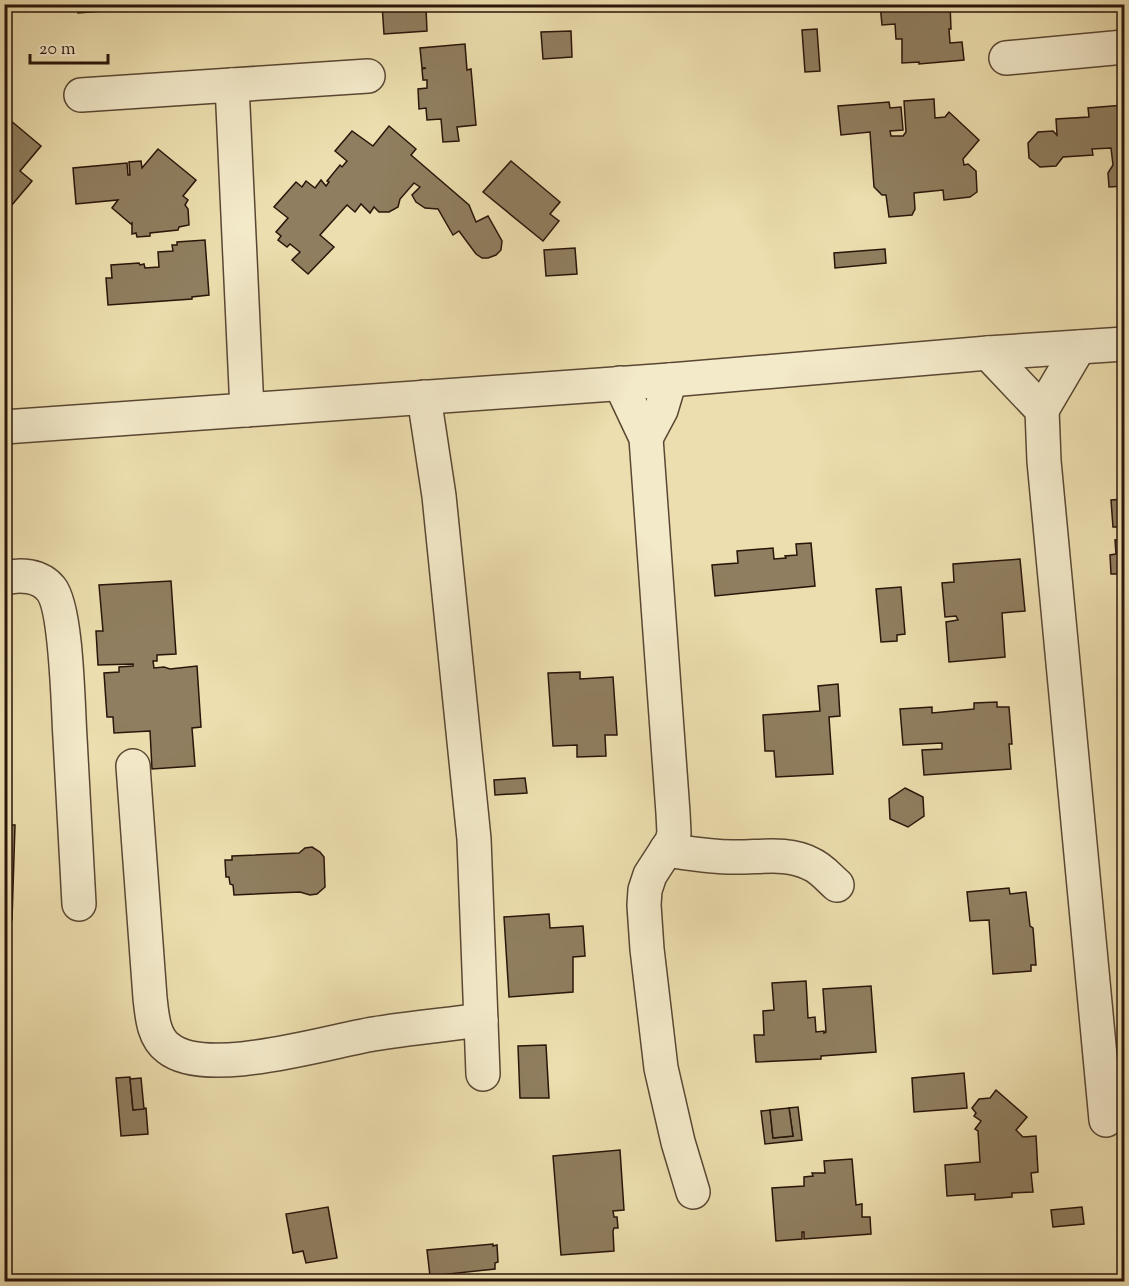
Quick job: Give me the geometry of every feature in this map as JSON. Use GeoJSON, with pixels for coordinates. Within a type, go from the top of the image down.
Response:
{"type":"FeatureCollection","features":[{"type":"Feature","properties":{"kind":"street"},"geometry":{"type":"LineString","coordinates":[[1006,58],[1125,47]]}},
{"type":"Feature","properties":{"kind":"street"},"geometry":{"type":"LineString","coordinates":[[81,95],[368,76]]}},
{"type":"Feature","properties":{"kind":"street"},"geometry":{"type":"LineString","coordinates":[[232,85],[247,410]]}},
{"type":"Feature","properties":{"kind":"street"},"geometry":{"type":"LineString","coordinates":[[4,427],[670,380],[988,353],[1125,344]]}},
{"type":"Feature","properties":{"kind":"street"},"geometry":{"type":"LineString","coordinates":[[1079,348],[1042,410],[1044,461],[1106,1120]]}},
{"type":"Feature","properties":{"kind":"street"},"geometry":{"type":"LineString","coordinates":[[988,353],[1042,410]]}},
{"type":"Feature","properties":{"kind":"street"},"geometry":{"type":"LineString","coordinates":[[646,438],[660,410],[670,380]]}},
{"type":"Feature","properties":{"kind":"street"},"geometry":{"type":"LineString","coordinates":[[620,383],[646,438],[674,833],[650,875],[645,890],[647,949],[661,1068],[678,1142],[693,1192]]}},
{"type":"Feature","properties":{"kind":"street"},"geometry":{"type":"LineString","coordinates":[[423,397],[439,496],[474,839],[483,1074]]}},
{"type":"Feature","properties":{"kind":"street"},"geometry":{"type":"LineString","coordinates":[[4,578],[25,575],[37,579],[50,588],[58,602],[66,663],[79,904]]}},
{"type":"Feature","properties":{"kind":"street"},"geometry":{"type":"LineString","coordinates":[[133,766],[150,998],[159,1040],[168,1049],[180,1056],[196,1060],[251,1059],[374,1034],[481,1020]]}},
{"type":"Feature","properties":{"kind":"street"},"geometry":{"type":"LineString","coordinates":[[666,850],[712,857],[753,858],[776,855],[793,858],[812,864],[837,885]]}},
{"type":"Feature","properties":{"kind":"building"},"geometry":{"type":"Polygon","coordinates":[[[36,4],[78,4],[37,8],[36,4]]]}},
{"type":"Feature","properties":{"kind":"building"},"geometry":{"type":"Polygon","coordinates":[[[78,4],[115,4],[115,10],[78,13],[78,4]]]}},
{"type":"Feature","properties":{"kind":"building"},"geometry":{"type":"Polygon","coordinates":[[[382,4],[479,4],[426,8],[427,31],[384,34],[382,4]]]}},
{"type":"Feature","properties":{"kind":"building"},"geometry":{"type":"Polygon","coordinates":[[[880,4],[950,4],[950,43],[962,42],[964,60],[919,64],[919,62],[902,63],[902,39],[896,39],[895,24],[882,25],[880,4]]]}},
{"type":"Feature","properties":{"kind":"building"},"geometry":{"type":"Polygon","coordinates":[[[817,29],[820,71],[805,72],[802,30],[817,29]]]}},
{"type":"Feature","properties":{"kind":"building"},"geometry":{"type":"Polygon","coordinates":[[[571,31],[572,57],[543,59],[541,32],[571,31]]]}},
{"type":"Feature","properties":{"kind":"building"},"geometry":{"type":"Polygon","coordinates":[[[465,44],[467,70],[471,69],[476,125],[457,127],[459,141],[443,142],[441,119],[427,120],[426,108],[419,109],[418,89],[427,88],[427,80],[423,80],[422,69],[426,68],[422,68],[420,48],[465,44]]]}},
{"type":"Feature","properties":{"kind":"building"},"geometry":{"type":"Polygon","coordinates":[[[934,99],[935,118],[945,117],[949,112],[979,140],[963,159],[964,165],[968,164],[976,171],[977,192],[970,197],[944,200],[943,190],[914,193],[915,209],[912,215],[889,217],[886,195],[882,195],[874,187],[870,132],[841,135],[838,106],[889,102],[890,108],[901,107],[903,130],[890,131],[891,136],[903,136],[906,132],[904,101],[934,99]]]}},
{"type":"Feature","properties":{"kind":"building"},"geometry":{"type":"Polygon","coordinates":[[[1124,105],[1124,186],[1109,187],[1108,173],[1113,165],[1111,148],[1092,149],[1093,155],[1063,157],[1056,166],[1040,167],[1029,158],[1028,143],[1038,132],[1053,131],[1057,135],[1056,119],[1089,117],[1088,108],[1124,105]]]}},
{"type":"Feature","properties":{"kind":"building"},"geometry":{"type":"Polygon","coordinates":[[[4,115],[41,146],[20,171],[32,181],[6,212],[4,115]]]}},
{"type":"Feature","properties":{"kind":"building"},"geometry":{"type":"Polygon","coordinates":[[[389,126],[416,149],[411,155],[469,205],[476,222],[488,216],[502,241],[501,250],[488,258],[482,258],[476,254],[459,231],[453,235],[438,209],[425,208],[416,202],[412,195],[420,187],[414,183],[400,199],[398,207],[389,212],[379,212],[374,207],[370,213],[361,204],[355,212],[347,205],[320,235],[334,247],[308,274],[292,260],[300,252],[290,244],[287,247],[278,240],[281,236],[276,232],[288,218],[274,207],[296,182],[302,187],[306,181],[315,188],[321,180],[326,186],[329,182],[327,181],[340,165],[342,167],[347,161],[335,151],[352,131],[373,146],[389,126]]]}},
{"type":"Feature","properties":{"kind":"building"},"geometry":{"type":"Polygon","coordinates":[[[158,149],[196,180],[183,196],[188,200],[185,205],[188,209],[189,225],[179,227],[178,230],[137,237],[136,233],[132,234],[132,223],[112,208],[118,200],[76,204],[73,168],[127,163],[128,175],[130,175],[129,162],[141,161],[142,168],[158,149]]]}},
{"type":"Feature","properties":{"kind":"building"},"geometry":{"type":"Polygon","coordinates":[[[511,161],[560,202],[550,214],[559,221],[543,241],[483,192],[511,161]]]}},
{"type":"Feature","properties":{"kind":"building"},"geometry":{"type":"Polygon","coordinates":[[[205,240],[209,295],[192,297],[192,299],[108,305],[106,278],[112,278],[111,265],[139,263],[144,264],[145,268],[159,267],[158,252],[173,251],[172,245],[177,245],[177,242],[205,240]]]}},
{"type":"Feature","properties":{"kind":"building"},"geometry":{"type":"Polygon","coordinates":[[[575,248],[577,274],[546,276],[544,250],[575,248]]]}},
{"type":"Feature","properties":{"kind":"building"},"geometry":{"type":"Polygon","coordinates":[[[885,249],[886,263],[835,268],[834,253],[885,249]]]}},
{"type":"Feature","properties":{"kind":"building"},"geometry":{"type":"Polygon","coordinates":[[[1124,499],[1124,527],[1113,527],[1111,500],[1124,499]]]}},
{"type":"Feature","properties":{"kind":"building"},"geometry":{"type":"Polygon","coordinates":[[[1124,539],[1124,588],[1119,588],[1118,574],[1111,574],[1110,555],[1116,554],[1115,540],[1124,539]]]}},
{"type":"Feature","properties":{"kind":"building"},"geometry":{"type":"Polygon","coordinates":[[[811,543],[815,586],[715,596],[712,565],[738,563],[737,551],[773,548],[774,559],[786,558],[785,556],[797,555],[796,544],[811,543]]]}},
{"type":"Feature","properties":{"kind":"building"},"geometry":{"type":"Polygon","coordinates":[[[1020,559],[1025,611],[1002,613],[1005,657],[949,662],[946,622],[958,620],[956,616],[945,617],[942,583],[954,582],[953,564],[1020,559]]]}},
{"type":"Feature","properties":{"kind":"building"},"geometry":{"type":"Polygon","coordinates":[[[171,581],[176,654],[157,655],[157,661],[153,661],[154,668],[197,666],[201,727],[192,728],[195,766],[152,769],[150,731],[114,733],[113,717],[107,717],[104,673],[119,672],[119,667],[133,666],[133,664],[98,665],[96,631],[103,631],[99,585],[171,581]]]}},
{"type":"Feature","properties":{"kind":"building"},"geometry":{"type":"Polygon","coordinates":[[[901,587],[905,634],[897,635],[897,641],[881,642],[876,589],[901,587]]]}},
{"type":"Feature","properties":{"kind":"building"},"geometry":{"type":"Polygon","coordinates":[[[580,672],[580,679],[613,677],[617,735],[605,735],[606,756],[577,757],[577,745],[553,746],[548,673],[580,672]]]}},
{"type":"Feature","properties":{"kind":"building"},"geometry":{"type":"Polygon","coordinates":[[[838,684],[840,716],[829,717],[833,774],[776,777],[774,751],[765,751],[763,715],[820,711],[818,686],[838,684]]]}},
{"type":"Feature","properties":{"kind":"building"},"geometry":{"type":"Polygon","coordinates":[[[997,702],[997,707],[1009,707],[1012,744],[1009,744],[1011,769],[924,775],[922,750],[942,749],[942,743],[903,745],[900,709],[932,707],[932,713],[974,709],[974,703],[997,702]]]}},
{"type":"Feature","properties":{"kind":"building"},"geometry":{"type":"Polygon","coordinates":[[[525,778],[527,793],[495,795],[494,780],[525,778]]]}},
{"type":"Feature","properties":{"kind":"building"},"geometry":{"type":"Polygon","coordinates":[[[905,788],[923,797],[924,816],[908,827],[890,819],[889,799],[905,788]]]}},
{"type":"Feature","properties":{"kind":"building"},"geometry":{"type":"Polygon","coordinates":[[[4,825],[15,825],[12,920],[4,920],[4,825]]]}},
{"type":"Feature","properties":{"kind":"building"},"geometry":{"type":"Polygon","coordinates":[[[312,847],[324,857],[325,887],[317,894],[310,895],[300,892],[234,895],[233,885],[230,884],[229,877],[226,877],[225,860],[232,860],[232,856],[299,853],[305,848],[312,847]]]}},
{"type":"Feature","properties":{"kind":"building"},"geometry":{"type":"Polygon","coordinates":[[[1009,888],[1010,894],[1026,892],[1030,926],[1033,928],[1036,965],[1031,965],[1031,971],[993,974],[989,920],[970,921],[967,892],[1009,888]]]}},
{"type":"Feature","properties":{"kind":"building"},"geometry":{"type":"Polygon","coordinates":[[[549,914],[550,928],[583,926],[585,956],[573,957],[573,992],[509,997],[504,917],[549,914]]]}},
{"type":"Feature","properties":{"kind":"building"},"geometry":{"type":"Polygon","coordinates":[[[806,981],[808,1018],[815,1017],[816,1032],[824,1031],[824,1033],[826,1032],[823,989],[871,986],[876,1052],[821,1056],[821,1059],[756,1062],[754,1035],[764,1035],[763,1011],[774,1010],[772,983],[806,981]]]}},
{"type":"Feature","properties":{"kind":"building"},"geometry":{"type":"Polygon","coordinates":[[[546,1045],[549,1098],[520,1098],[518,1046],[546,1045]]]}},
{"type":"Feature","properties":{"kind":"building"},"geometry":{"type":"Polygon","coordinates":[[[964,1073],[967,1108],[914,1112],[912,1078],[964,1073]]]}},
{"type":"Feature","properties":{"kind":"building"},"geometry":{"type":"Polygon","coordinates":[[[130,1077],[133,1110],[146,1108],[148,1134],[121,1136],[116,1078],[130,1077]]]}},
{"type":"Feature","properties":{"kind":"building"},"geometry":{"type":"Polygon","coordinates":[[[141,1078],[144,1109],[133,1110],[130,1079],[141,1078]]]}},
{"type":"Feature","properties":{"kind":"building"},"geometry":{"type":"Polygon","coordinates":[[[996,1090],[1027,1117],[1016,1130],[1023,1137],[1036,1136],[1038,1172],[1031,1173],[1033,1192],[1012,1193],[1012,1197],[975,1200],[975,1194],[947,1196],[945,1165],[980,1162],[978,1131],[975,1129],[981,1121],[974,1116],[976,1113],[972,1108],[979,1099],[990,1098],[996,1090]]]}},
{"type":"Feature","properties":{"kind":"building"},"geometry":{"type":"Polygon","coordinates":[[[798,1107],[802,1140],[765,1144],[761,1111],[770,1110],[773,1138],[793,1136],[789,1108],[798,1107]]]}},
{"type":"Feature","properties":{"kind":"building"},"geometry":{"type":"Polygon","coordinates":[[[789,1108],[793,1136],[773,1138],[770,1110],[789,1108]]]}},
{"type":"Feature","properties":{"kind":"building"},"geometry":{"type":"Polygon","coordinates":[[[620,1150],[624,1210],[613,1211],[614,1217],[617,1217],[618,1228],[614,1228],[613,1231],[614,1251],[561,1255],[553,1156],[620,1150]]]}},
{"type":"Feature","properties":{"kind":"building"},"geometry":{"type":"Polygon","coordinates":[[[852,1159],[856,1205],[862,1204],[862,1217],[870,1217],[871,1234],[804,1239],[804,1232],[802,1232],[802,1239],[776,1241],[772,1188],[804,1186],[804,1177],[813,1176],[812,1173],[825,1173],[824,1161],[852,1159]]]}},
{"type":"Feature","properties":{"kind":"building"},"geometry":{"type":"Polygon","coordinates":[[[328,1207],[337,1258],[306,1263],[303,1251],[293,1253],[286,1214],[328,1207]]]}},
{"type":"Feature","properties":{"kind":"building"},"geometry":{"type":"Polygon","coordinates":[[[1082,1207],[1084,1224],[1053,1227],[1051,1210],[1082,1207]]]}},
{"type":"Feature","properties":{"kind":"building"},"geometry":{"type":"Polygon","coordinates":[[[493,1244],[493,1246],[497,1245],[498,1262],[495,1263],[495,1269],[430,1276],[427,1250],[493,1244]]]}}]}
